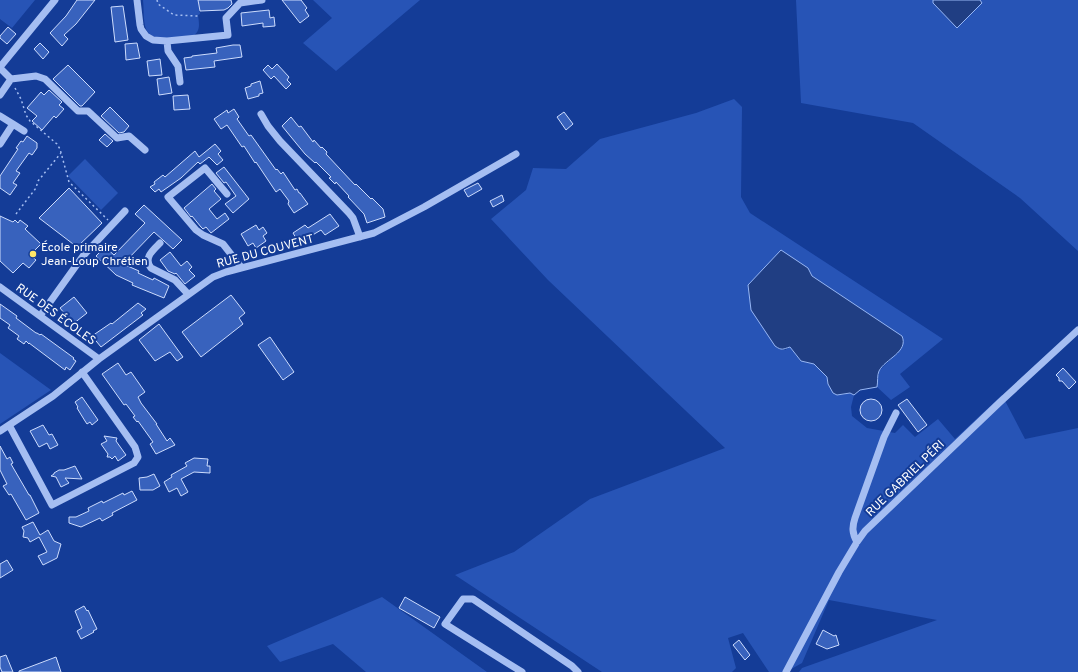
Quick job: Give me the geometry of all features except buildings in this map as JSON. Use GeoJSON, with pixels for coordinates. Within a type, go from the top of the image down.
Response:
{"type":"FeatureCollection","features":[{"type":"Feature","properties":{"kind":"street"},"geometry":{"type":"LineString","coordinates":[[11,79],[0,67],[55,0]]}},
{"type":"Feature","properties":{"kind":"street"},"geometry":{"type":"LineString","coordinates":[[137,0],[140,25],[143,33],[153,40],[166,41],[228,35],[226,18],[240,3],[262,0]]}},
{"type":"Feature","properties":{"kind":"street"},"geometry":{"type":"LineString","coordinates":[[166,41],[168,51],[178,66],[180,82]]}},
{"type":"Feature","properties":{"kind":"street"},"geometry":{"type":"LineString","coordinates":[[0,95],[11,79],[36,76],[45,79],[78,111],[88,111],[117,138],[129,136],[145,150]]}},
{"type":"Feature","properties":{"kind":"street"},"geometry":{"type":"LineString","coordinates":[[262,114],[271,130],[280,141],[353,218],[360,237]]}},
{"type":"Feature","properties":{"kind":"street"},"geometry":{"type":"LineString","coordinates":[[0,116],[24,131]]}},
{"type":"Feature","properties":{"kind":"street"},"geometry":{"type":"LineString","coordinates":[[0,144],[13,124]]}},
{"type":"Feature","properties":{"kind":"street","name":"RUE DU COUVENT"},"geometry":{"type":"LineString","coordinates":[[0,431],[53,396],[99,359],[213,277],[241,267],[374,233],[391,225],[516,154]]}},
{"type":"Feature","properties":{"kind":"street"},"geometry":{"type":"LineString","coordinates":[[226,194],[205,168],[168,197],[196,230],[222,244],[241,267]]}},
{"type":"Feature","properties":{"kind":"street"},"geometry":{"type":"LineString","coordinates":[[40,316],[83,256],[125,211]]}},
{"type":"Feature","properties":{"kind":"street"},"geometry":{"type":"LineString","coordinates":[[160,243],[149,254],[149,265],[151,268],[175,280],[188,294]]}},
{"type":"Feature","properties":{"kind":"street","name":"RUE DES ÉCOLES"},"geometry":{"type":"LineString","coordinates":[[0,287],[99,359]]}},
{"type":"Feature","properties":{"kind":"street","name":"RUE GABRIEL PÉRI"},"geometry":{"type":"LineString","coordinates":[[786,672],[857,542],[870,526],[1078,330]]}},
{"type":"Feature","properties":{"kind":"street"},"geometry":{"type":"LineString","coordinates":[[9,425],[52,505],[134,463],[138,457],[135,447],[82,372]]}},
{"type":"Feature","properties":{"kind":"street"},"geometry":{"type":"LineString","coordinates":[[857,542],[852,526],[884,437],[896,414]]}},
{"type":"Feature","properties":{"kind":"street"},"geometry":{"type":"LineString","coordinates":[[522,672],[445,624],[463,599],[473,599],[572,666],[578,672]]}},
{"type":"Feature","properties":{"kind":"path"},"geometry":{"type":"LineString","coordinates":[[157,0],[158,4],[174,15],[198,16]]}},
{"type":"Feature","properties":{"kind":"path"},"geometry":{"type":"LineString","coordinates":[[11,79],[21,98],[26,115],[30,121],[57,144],[69,182],[112,224]]}},
{"type":"Feature","properties":{"kind":"path"},"geometry":{"type":"LineString","coordinates":[[16,214],[36,188],[38,181],[61,153]]}},
{"type":"Feature","properties":{"kind":"shaded area"},"geometry":{"type":"Polygon","coordinates":[[[0,0],[35,0],[12,28],[0,19],[0,0]]]}},
{"type":"Feature","properties":{"kind":"shaded area"},"geometry":{"type":"Polygon","coordinates":[[[143,0],[198,0],[200,14],[198,15],[199,27],[196,34],[193,36],[160,39],[149,34],[146,29],[144,18],[143,0]]]}},
{"type":"Feature","properties":{"kind":"shaded area"},"geometry":{"type":"Polygon","coordinates":[[[313,0],[420,0],[336,71],[303,43],[332,18],[313,0]]]}},
{"type":"Feature","properties":{"kind":"shaded area"},"geometry":{"type":"Polygon","coordinates":[[[796,0],[1078,0],[1078,251],[1020,198],[913,123],[801,103],[796,0]]]}},
{"type":"Feature","properties":{"kind":"shaded area"},"geometry":{"type":"Polygon","coordinates":[[[933,0],[980,0],[982,3],[957,28],[933,3],[933,0]]]}},
{"type":"Feature","properties":{"kind":"shaded area"},"geometry":{"type":"Polygon","coordinates":[[[734,99],[742,107],[741,197],[750,213],[943,339],[900,374],[910,387],[891,400],[877,387],[879,371],[902,348],[902,336],[812,276],[808,268],[750,282],[748,288],[780,349],[785,350],[790,347],[801,361],[814,364],[827,377],[828,384],[842,395],[850,393],[854,395],[851,407],[852,416],[867,428],[895,433],[903,425],[915,437],[938,419],[955,439],[1002,395],[1025,439],[1078,428],[1078,672],[799,672],[802,668],[937,620],[829,600],[802,663],[786,672],[769,672],[743,633],[728,638],[736,668],[732,672],[602,672],[455,575],[514,552],[590,499],[725,448],[548,280],[491,219],[526,190],[533,168],[566,169],[600,139],[696,113],[734,99]]]}},
{"type":"Feature","properties":{"kind":"shaded area"},"geometry":{"type":"Polygon","coordinates":[[[85,159],[118,193],[101,210],[68,176],[85,159]]]}},
{"type":"Feature","properties":{"kind":"shaded area"},"geometry":{"type":"Polygon","coordinates":[[[781,250],[808,268],[812,276],[902,336],[902,347],[879,371],[877,387],[860,390],[854,395],[850,393],[837,395],[833,393],[828,384],[827,377],[814,364],[801,361],[790,347],[781,349],[775,346],[751,310],[748,285],[781,250]]]}},
{"type":"Feature","properties":{"kind":"shaded area"},"geometry":{"type":"Polygon","coordinates":[[[0,353],[51,390],[0,424],[0,353]]]}},
{"type":"Feature","properties":{"kind":"shaded area"},"geometry":{"type":"Polygon","coordinates":[[[382,597],[487,672],[366,672],[333,644],[280,662],[267,646],[382,597]]]}},
{"type":"Feature","properties":{"kind":"place","name":"École primaire Jean-Loup Chrétien"},"geometry":{"type":"Point","coordinates":[33,254]}}]}
